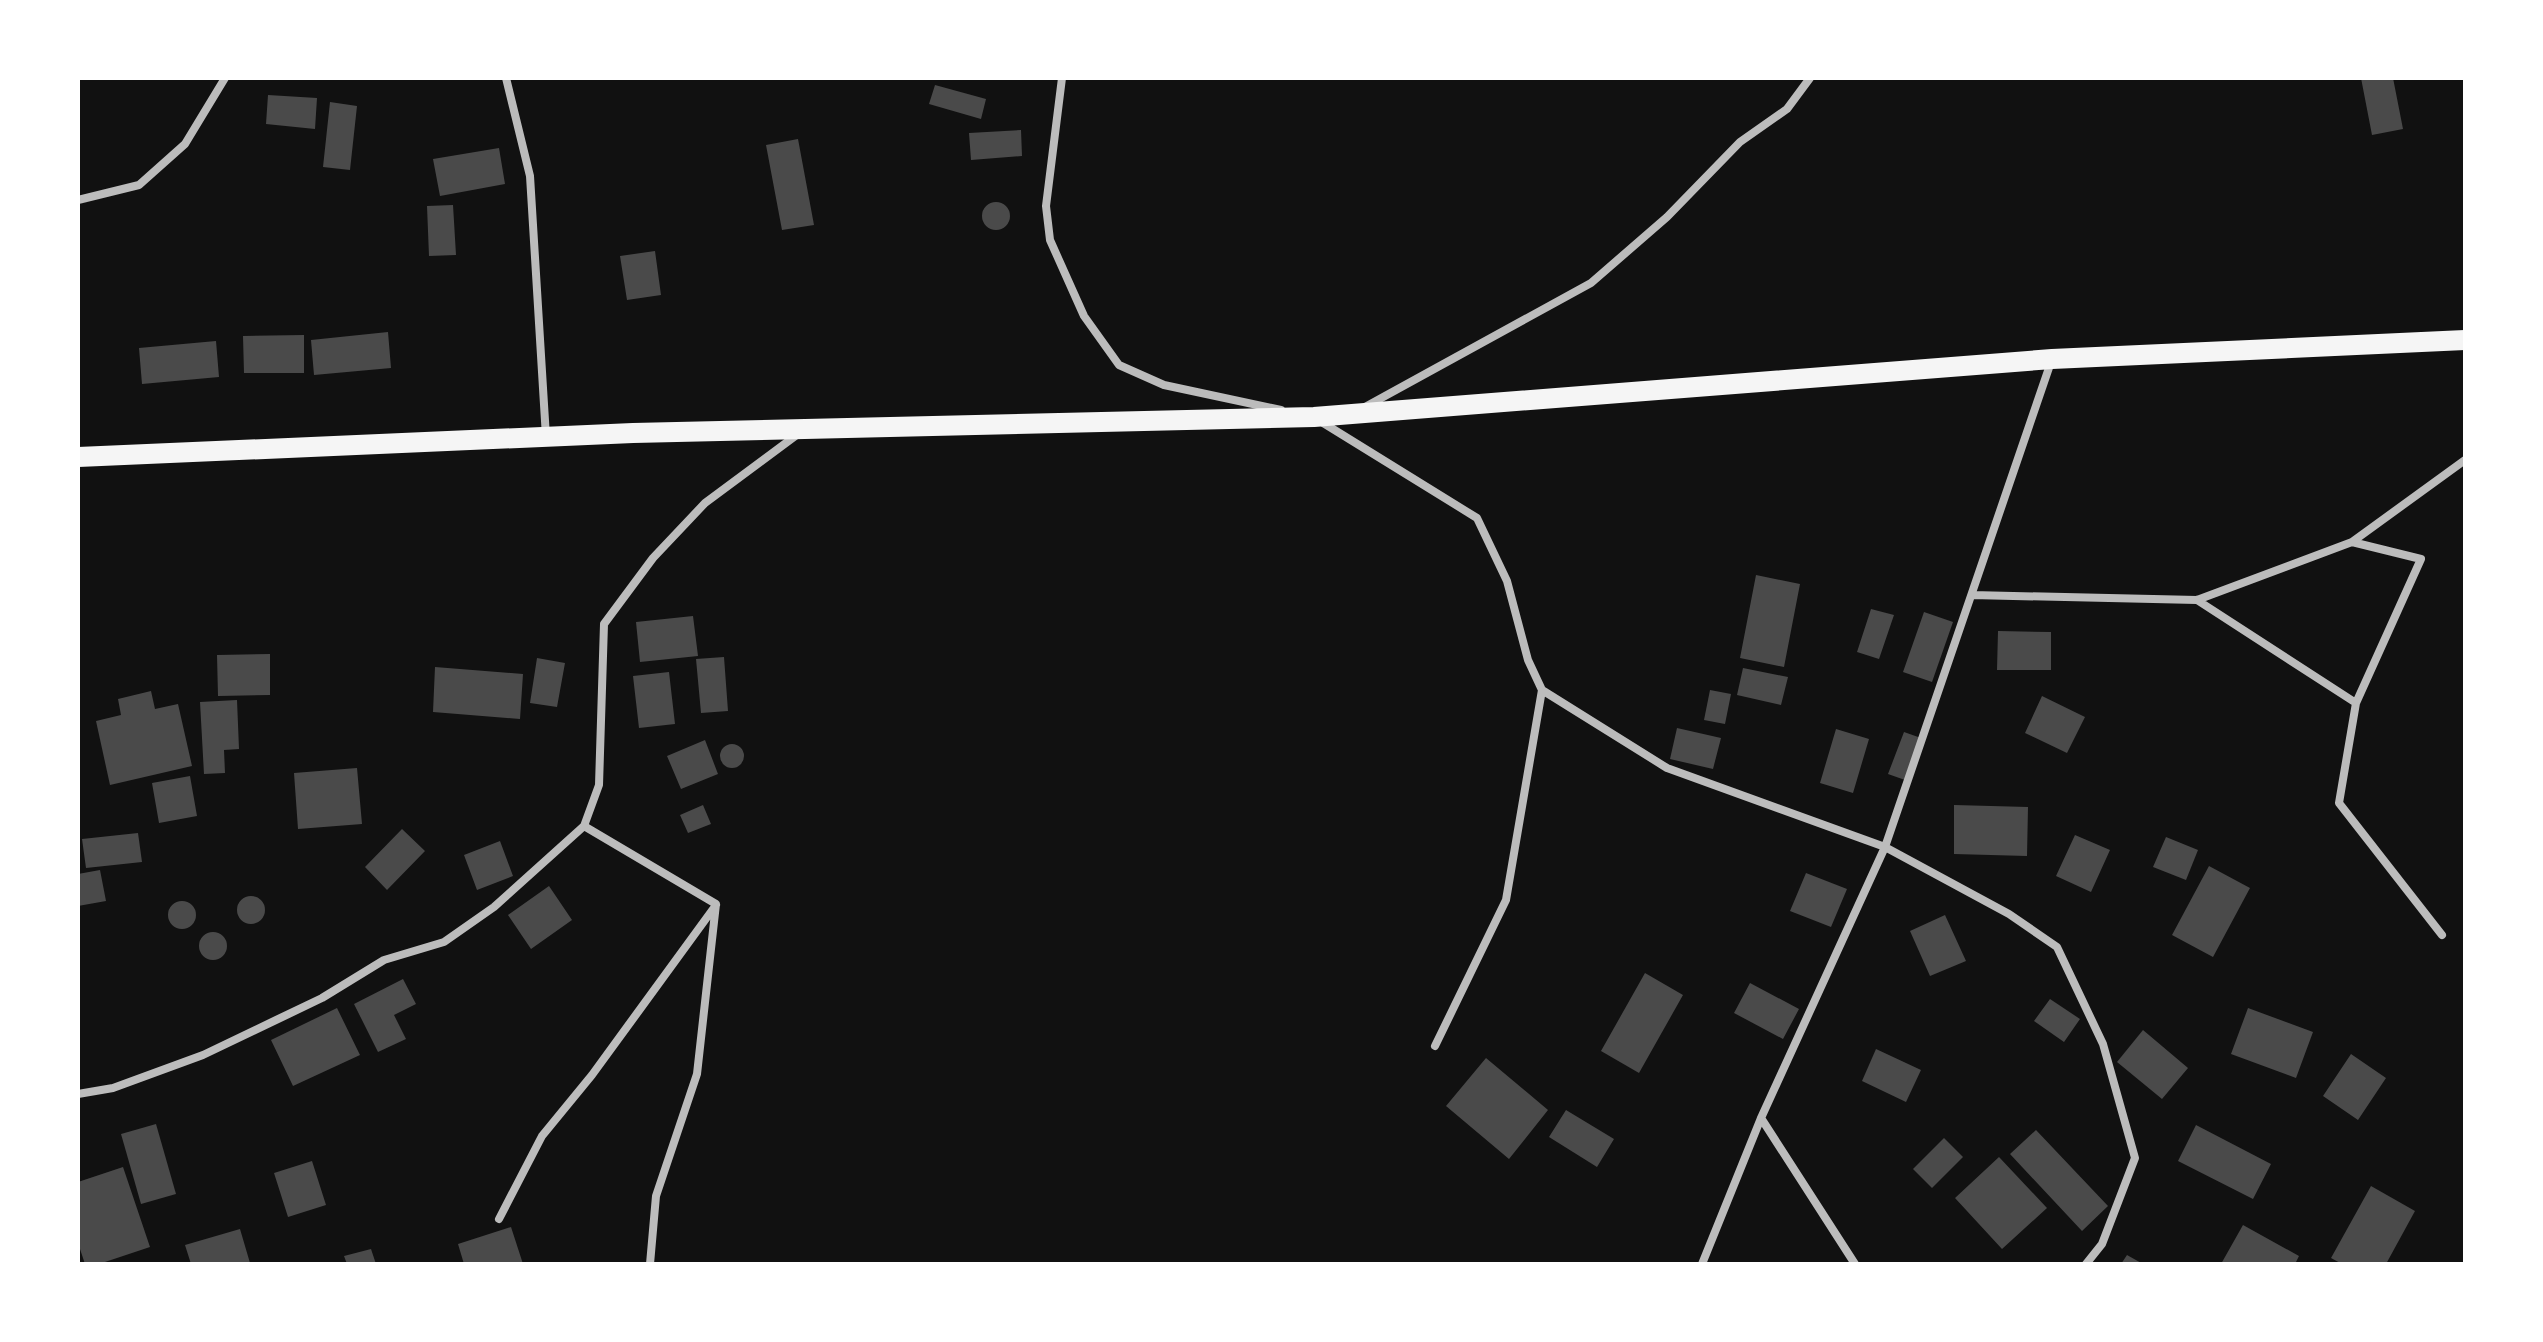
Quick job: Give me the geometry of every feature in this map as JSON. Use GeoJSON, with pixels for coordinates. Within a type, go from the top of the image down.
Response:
{"type":"FeatureCollection","features":[{"type":"Feature","properties":{"kind":"main road"},"geometry":{"type":"LineString","coordinates":[[78,457],[546,437],[1314,417],[2052,359],[2465,340]]}},
{"type":"Feature","properties":{"kind":"street"},"geometry":{"type":"LineString","coordinates":[[78,200],[139,185],[185,144],[225,78]]}},
{"type":"Feature","properties":{"kind":"street"},"geometry":{"type":"LineString","coordinates":[[506,78],[530,176],[546,437]]}},
{"type":"Feature","properties":{"kind":"street"},"geometry":{"type":"LineString","coordinates":[[1062,78],[1046,206],[1050,240],[1084,316],[1119,365],[1164,385],[1314,417],[1477,518],[1507,581],[1528,660],[1542,690],[1667,768],[1885,847],[2009,914],[2057,947],[2103,1044],[2135,1158],[2102,1244],[2086,1264]]}},
{"type":"Feature","properties":{"kind":"street"},"geometry":{"type":"LineString","coordinates":[[1354,413],[1591,283],[1667,217],[1740,142],[1787,109],[1810,78]]}},
{"type":"Feature","properties":{"kind":"street"},"geometry":{"type":"LineString","coordinates":[[1702,1264],[1761,1118],[1885,847],[2052,359]]}},
{"type":"Feature","properties":{"kind":"street"},"geometry":{"type":"LineString","coordinates":[[78,1094],[113,1088],[203,1055],[322,998],[384,960],[444,942],[494,907],[584,826],[599,785],[604,624],[653,558],[705,503],[806,429]]}},
{"type":"Feature","properties":{"kind":"street"},"geometry":{"type":"LineString","coordinates":[[1972,595],[2197,600],[2352,542],[2465,460]]}},
{"type":"Feature","properties":{"kind":"street"},"geometry":{"type":"LineString","coordinates":[[2352,542],[2421,559],[2356,703],[2339,803],[2442,935]]}},
{"type":"Feature","properties":{"kind":"street"},"geometry":{"type":"LineString","coordinates":[[2197,600],[2356,703]]}},
{"type":"Feature","properties":{"kind":"street"},"geometry":{"type":"LineString","coordinates":[[1435,1046],[1506,900],[1542,690]]}},
{"type":"Feature","properties":{"kind":"street"},"geometry":{"type":"LineString","coordinates":[[584,826],[716,904]]}},
{"type":"Feature","properties":{"kind":"street"},"geometry":{"type":"LineString","coordinates":[[499,1219],[542,1136],[592,1075],[716,904]]}},
{"type":"Feature","properties":{"kind":"street"},"geometry":{"type":"LineString","coordinates":[[650,1264],[656,1196],[697,1074],[716,904]]}},
{"type":"Feature","properties":{"kind":"street"},"geometry":{"type":"LineString","coordinates":[[1761,1118],[1855,1264]]}},
{"type":"Feature","properties":{"kind":"building"},"geometry":{"type":"Polygon","coordinates":[[[2361,78],[2393,78],[2403,129],[2372,135],[2361,78]]]}},
{"type":"Feature","properties":{"kind":"building"},"geometry":{"type":"Polygon","coordinates":[[[935,85],[986,99],[981,119],[929,104],[935,85]]]}},
{"type":"Feature","properties":{"kind":"building"},"geometry":{"type":"Polygon","coordinates":[[[268,95],[317,98],[315,129],[266,124],[268,95]]]}},
{"type":"Feature","properties":{"kind":"building"},"geometry":{"type":"Polygon","coordinates":[[[330,102],[357,106],[350,170],[323,167],[330,102]]]}},
{"type":"Feature","properties":{"kind":"building"},"geometry":{"type":"Polygon","coordinates":[[[1021,130],[1022,156],[971,160],[969,133],[1021,130]]]}},
{"type":"Feature","properties":{"kind":"building"},"geometry":{"type":"Polygon","coordinates":[[[798,139],[814,225],[782,230],[766,145],[798,139]]]}},
{"type":"Feature","properties":{"kind":"building"},"geometry":{"type":"Polygon","coordinates":[[[499,148],[505,184],[440,196],[433,159],[499,148]]]}},
{"type":"Feature","properties":{"kind":"building"},"geometry":{"type":"Polygon","coordinates":[[[996,202],[1006,206],[1010,216],[1006,226],[996,230],[986,226],[982,216],[986,206],[996,202]]]}},
{"type":"Feature","properties":{"kind":"building"},"geometry":{"type":"Polygon","coordinates":[[[453,205],[456,255],[429,256],[427,206],[453,205]]]}},
{"type":"Feature","properties":{"kind":"building"},"geometry":{"type":"Polygon","coordinates":[[[655,251],[661,295],[627,300],[620,256],[655,251]]]}},
{"type":"Feature","properties":{"kind":"building"},"geometry":{"type":"Polygon","coordinates":[[[388,332],[391,368],[314,375],[311,340],[388,332]]]}},
{"type":"Feature","properties":{"kind":"building"},"geometry":{"type":"Polygon","coordinates":[[[304,335],[304,373],[244,373],[243,336],[304,335]]]}},
{"type":"Feature","properties":{"kind":"building"},"geometry":{"type":"Polygon","coordinates":[[[216,341],[219,377],[142,384],[139,348],[216,341]]]}},
{"type":"Feature","properties":{"kind":"building"},"geometry":{"type":"Polygon","coordinates":[[[1756,575],[1800,584],[1784,667],[1740,658],[1756,575]]]}},
{"type":"Feature","properties":{"kind":"building"},"geometry":{"type":"Polygon","coordinates":[[[1871,609],[1894,615],[1879,659],[1857,652],[1871,609]]]}},
{"type":"Feature","properties":{"kind":"building"},"geometry":{"type":"Polygon","coordinates":[[[1924,612],[1953,622],[1932,682],[1903,672],[1924,612]]]}},
{"type":"Feature","properties":{"kind":"building"},"geometry":{"type":"Polygon","coordinates":[[[693,616],[698,656],[640,662],[636,622],[693,616]]]}},
{"type":"Feature","properties":{"kind":"building"},"geometry":{"type":"Polygon","coordinates":[[[1998,631],[2051,632],[2051,670],[1997,670],[1998,631]]]}},
{"type":"Feature","properties":{"kind":"building"},"geometry":{"type":"Polygon","coordinates":[[[270,654],[270,695],[218,696],[217,655],[270,654]]]}},
{"type":"Feature","properties":{"kind":"building"},"geometry":{"type":"Polygon","coordinates":[[[724,657],[728,711],[701,713],[696,659],[724,657]]]}},
{"type":"Feature","properties":{"kind":"building"},"geometry":{"type":"Polygon","coordinates":[[[537,658],[565,663],[557,707],[530,703],[537,658]]]}},
{"type":"Feature","properties":{"kind":"building"},"geometry":{"type":"Polygon","coordinates":[[[435,667],[523,674],[520,719],[433,712],[435,667]]]}},
{"type":"Feature","properties":{"kind":"building"},"geometry":{"type":"Polygon","coordinates":[[[1743,668],[1788,677],[1781,705],[1737,695],[1743,668]]]}},
{"type":"Feature","properties":{"kind":"building"},"geometry":{"type":"Polygon","coordinates":[[[669,672],[675,724],[639,728],[633,676],[669,672]]]}},
{"type":"Feature","properties":{"kind":"building"},"geometry":{"type":"Polygon","coordinates":[[[1710,690],[1731,694],[1725,724],[1704,720],[1710,690]]]}},
{"type":"Feature","properties":{"kind":"building"},"geometry":{"type":"Polygon","coordinates":[[[151,691],[155,709],[178,704],[192,766],[110,785],[96,721],[121,715],[118,699],[151,691]]]}},
{"type":"Feature","properties":{"kind":"building"},"geometry":{"type":"Polygon","coordinates":[[[2042,696],[2085,717],[2067,753],[2025,733],[2042,696]]]}},
{"type":"Feature","properties":{"kind":"building"},"geometry":{"type":"Polygon","coordinates":[[[237,700],[239,749],[224,750],[225,773],[204,774],[200,702],[237,700]]]}},
{"type":"Feature","properties":{"kind":"building"},"geometry":{"type":"Polygon","coordinates":[[[1677,728],[1721,738],[1713,769],[1670,759],[1677,728]]]}},
{"type":"Feature","properties":{"kind":"building"},"geometry":{"type":"Polygon","coordinates":[[[1836,729],[1869,739],[1853,793],[1820,783],[1836,729]]]}},
{"type":"Feature","properties":{"kind":"building"},"geometry":{"type":"Polygon","coordinates":[[[1904,732],[1921,738],[1905,780],[1888,774],[1904,732]]]}},
{"type":"Feature","properties":{"kind":"building"},"geometry":{"type":"Polygon","coordinates":[[[705,740],[718,774],[681,789],[667,756],[705,740]]]}},
{"type":"Feature","properties":{"kind":"building"},"geometry":{"type":"Polygon","coordinates":[[[732,744],[741,747],[744,756],[741,765],[732,768],[723,765],[720,756],[723,747],[732,744]]]}},
{"type":"Feature","properties":{"kind":"building"},"geometry":{"type":"Polygon","coordinates":[[[357,768],[362,824],[298,829],[294,773],[357,768]]]}},
{"type":"Feature","properties":{"kind":"building"},"geometry":{"type":"Polygon","coordinates":[[[190,776],[197,816],[159,823],[152,783],[190,776]]]}},
{"type":"Feature","properties":{"kind":"building"},"geometry":{"type":"Polygon","coordinates":[[[703,805],[711,824],[688,833],[680,815],[703,805]]]}},
{"type":"Feature","properties":{"kind":"building"},"geometry":{"type":"Polygon","coordinates":[[[1954,805],[2028,807],[2027,856],[1954,854],[1954,805]]]}},
{"type":"Feature","properties":{"kind":"building"},"geometry":{"type":"Polygon","coordinates":[[[402,829],[425,851],[387,890],[365,867],[402,829]]]}},
{"type":"Feature","properties":{"kind":"building"},"geometry":{"type":"Polygon","coordinates":[[[138,833],[142,862],[86,868],[82,839],[138,833]]]}},
{"type":"Feature","properties":{"kind":"building"},"geometry":{"type":"Polygon","coordinates":[[[2075,835],[2110,850],[2091,892],[2056,876],[2075,835]]]}},
{"type":"Feature","properties":{"kind":"building"},"geometry":{"type":"Polygon","coordinates":[[[2166,837],[2198,850],[2186,880],[2153,867],[2166,837]]]}},
{"type":"Feature","properties":{"kind":"building"},"geometry":{"type":"Polygon","coordinates":[[[500,841],[513,876],[477,890],[464,855],[500,841]]]}},
{"type":"Feature","properties":{"kind":"building"},"geometry":{"type":"Polygon","coordinates":[[[2209,866],[2250,888],[2213,957],[2172,935],[2209,866]]]}},
{"type":"Feature","properties":{"kind":"building"},"geometry":{"type":"Polygon","coordinates":[[[100,870],[106,901],[78,906],[78,874],[100,870]]]}},
{"type":"Feature","properties":{"kind":"building"},"geometry":{"type":"Polygon","coordinates":[[[1806,873],[1847,889],[1831,927],[1790,911],[1806,873]]]}},
{"type":"Feature","properties":{"kind":"building"},"geometry":{"type":"Polygon","coordinates":[[[549,886],[572,920],[531,949],[508,915],[549,886]]]}},
{"type":"Feature","properties":{"kind":"building"},"geometry":{"type":"Polygon","coordinates":[[[251,896],[261,900],[265,910],[261,920],[251,924],[241,920],[237,910],[241,900],[251,896]]]}},
{"type":"Feature","properties":{"kind":"building"},"geometry":{"type":"Polygon","coordinates":[[[182,901],[192,905],[196,915],[192,925],[182,929],[172,925],[168,915],[172,905],[182,901]]]}},
{"type":"Feature","properties":{"kind":"building"},"geometry":{"type":"Polygon","coordinates":[[[1945,915],[1966,961],[1930,976],[1910,931],[1945,915]]]}},
{"type":"Feature","properties":{"kind":"building"},"geometry":{"type":"Polygon","coordinates":[[[213,932],[223,936],[227,946],[223,956],[213,960],[203,956],[199,946],[203,936],[213,932]]]}},
{"type":"Feature","properties":{"kind":"building"},"geometry":{"type":"Polygon","coordinates":[[[1645,973],[1683,995],[1639,1073],[1601,1051],[1645,973]]]}},
{"type":"Feature","properties":{"kind":"building"},"geometry":{"type":"Polygon","coordinates":[[[403,979],[416,1004],[394,1015],[406,1039],[378,1052],[354,1004],[403,979]]]}},
{"type":"Feature","properties":{"kind":"building"},"geometry":{"type":"Polygon","coordinates":[[[1750,983],[1799,1009],[1783,1039],[1734,1013],[1750,983]]]}},
{"type":"Feature","properties":{"kind":"building"},"geometry":{"type":"Polygon","coordinates":[[[2050,999],[2080,1019],[2064,1042],[2034,1021],[2050,999]]]}},
{"type":"Feature","properties":{"kind":"building"},"geometry":{"type":"Polygon","coordinates":[[[337,1008],[360,1055],[293,1086],[271,1040],[337,1008]]]}},
{"type":"Feature","properties":{"kind":"building"},"geometry":{"type":"Polygon","coordinates":[[[2248,1008],[2313,1032],[2296,1078],[2231,1054],[2248,1008]]]}},
{"type":"Feature","properties":{"kind":"building"},"geometry":{"type":"Polygon","coordinates":[[[2143,1030],[2188,1068],[2162,1099],[2117,1062],[2143,1030]]]}},
{"type":"Feature","properties":{"kind":"building"},"geometry":{"type":"Polygon","coordinates":[[[1876,1049],[1921,1070],[1906,1102],[1862,1081],[1876,1049]]]}},
{"type":"Feature","properties":{"kind":"building"},"geometry":{"type":"Polygon","coordinates":[[[2351,1054],[2386,1078],[2358,1120],[2323,1096],[2351,1054]]]}},
{"type":"Feature","properties":{"kind":"building"},"geometry":{"type":"Polygon","coordinates":[[[1486,1058],[1548,1110],[1509,1159],[1446,1106],[1486,1058]]]}},
{"type":"Feature","properties":{"kind":"building"},"geometry":{"type":"Polygon","coordinates":[[[1566,1110],[1614,1139],[1597,1167],[1549,1137],[1566,1110]]]}},
{"type":"Feature","properties":{"kind":"building"},"geometry":{"type":"Polygon","coordinates":[[[156,1124],[176,1194],[141,1204],[121,1134],[156,1124]]]}},
{"type":"Feature","properties":{"kind":"building"},"geometry":{"type":"Polygon","coordinates":[[[2196,1125],[2271,1164],[2253,1199],[2178,1161],[2196,1125]]]}},
{"type":"Feature","properties":{"kind":"building"},"geometry":{"type":"Polygon","coordinates":[[[2036,1130],[2108,1206],[2082,1231],[2010,1154],[2036,1130]]]}},
{"type":"Feature","properties":{"kind":"building"},"geometry":{"type":"Polygon","coordinates":[[[1944,1138],[1963,1157],[1932,1188],[1913,1169],[1944,1138]]]}},
{"type":"Feature","properties":{"kind":"building"},"geometry":{"type":"Polygon","coordinates":[[[1999,1157],[2047,1208],[2002,1249],[1955,1198],[1999,1157]]]}},
{"type":"Feature","properties":{"kind":"building"},"geometry":{"type":"Polygon","coordinates":[[[312,1161],[326,1205],[288,1217],[274,1173],[312,1161]]]}},
{"type":"Feature","properties":{"kind":"building"},"geometry":{"type":"Polygon","coordinates":[[[123,1167],[150,1247],[99,1264],[85,1264],[78,1243],[78,1182],[123,1167]]]}},
{"type":"Feature","properties":{"kind":"building"},"geometry":{"type":"Polygon","coordinates":[[[2371,1186],[2415,1211],[2386,1264],[2342,1264],[2331,1258],[2371,1186]]]}},
{"type":"Feature","properties":{"kind":"building"},"geometry":{"type":"Polygon","coordinates":[[[2243,1225],[2299,1256],[2295,1264],[2221,1264],[2243,1225]]]}},
{"type":"Feature","properties":{"kind":"building"},"geometry":{"type":"Polygon","coordinates":[[[511,1227],[523,1264],[464,1264],[458,1244],[511,1227]]]}},
{"type":"Feature","properties":{"kind":"building"},"geometry":{"type":"Polygon","coordinates":[[[240,1229],[250,1263],[191,1264],[185,1245],[240,1229]]]}},
{"type":"Feature","properties":{"kind":"building"},"geometry":{"type":"Polygon","coordinates":[[[371,1249],[376,1264],[347,1264],[344,1256],[371,1249]]]}},
{"type":"Feature","properties":{"kind":"building"},"geometry":{"type":"Polygon","coordinates":[[[2127,1255],[2143,1264],[2121,1264],[2127,1255]]]}}]}
